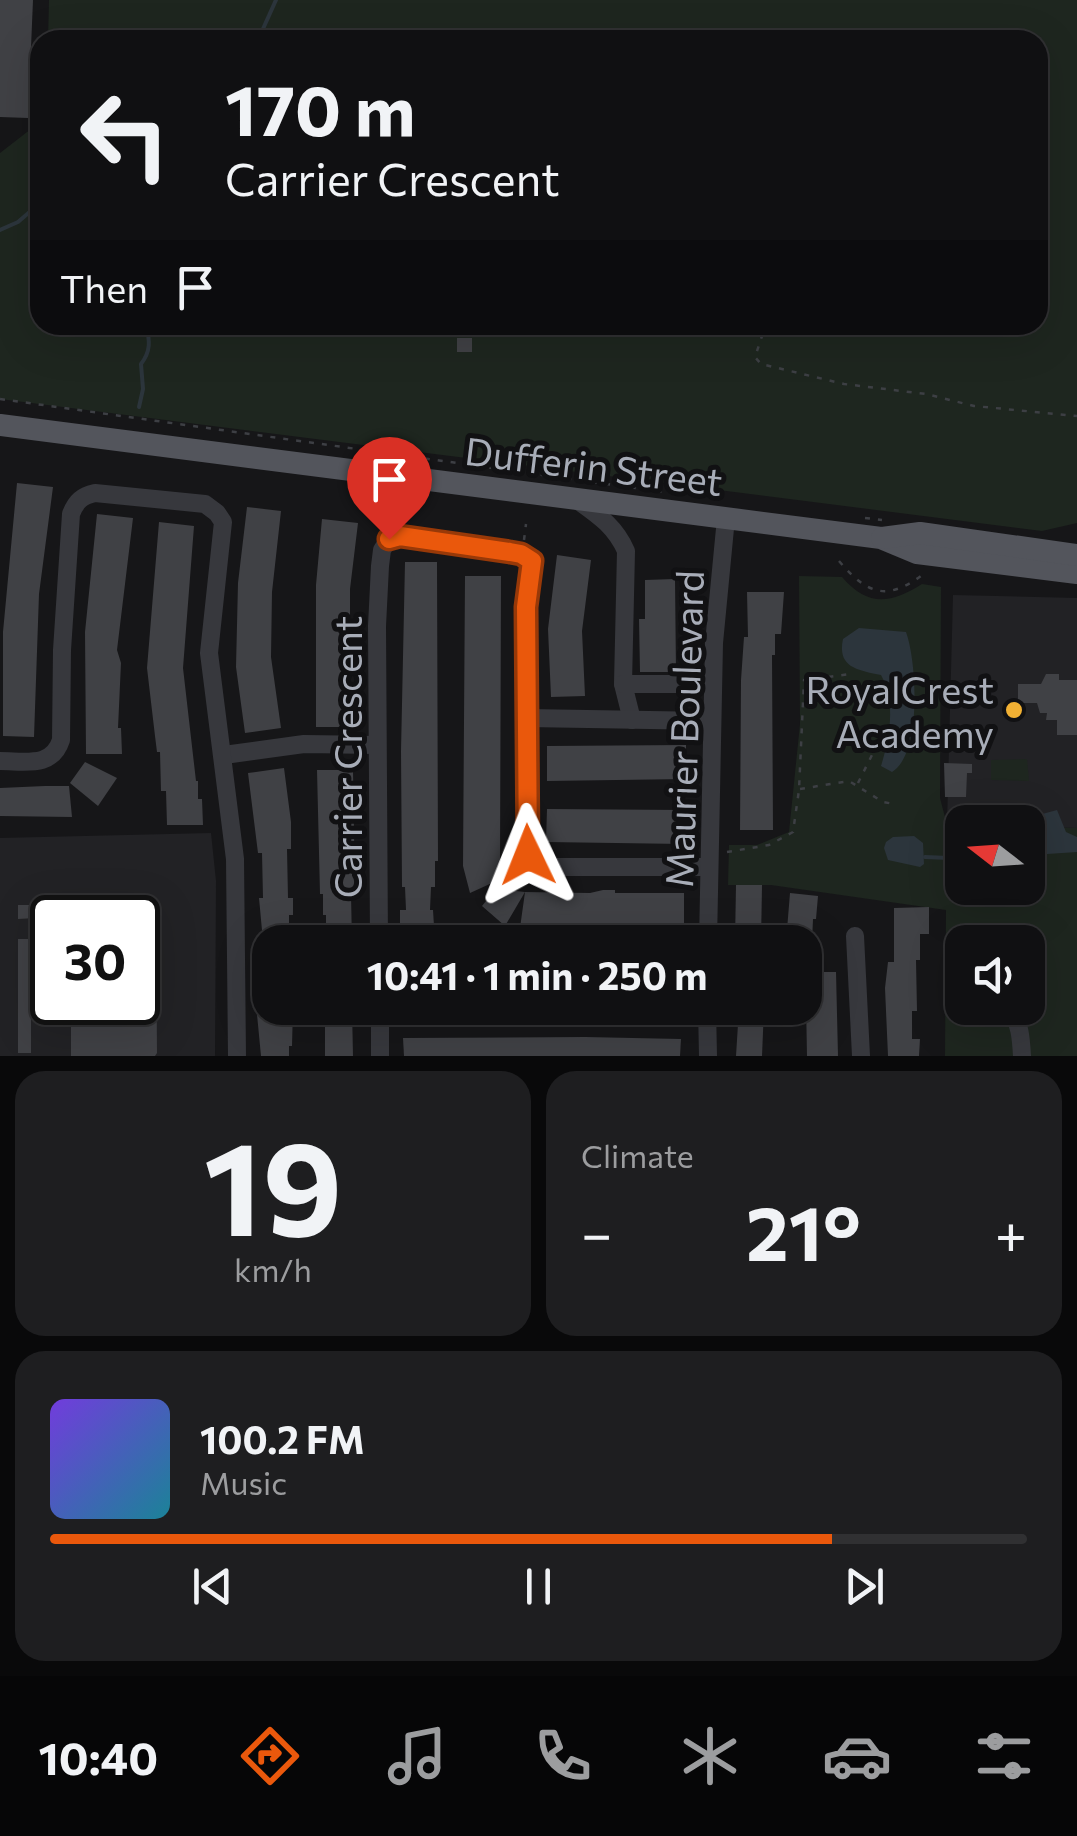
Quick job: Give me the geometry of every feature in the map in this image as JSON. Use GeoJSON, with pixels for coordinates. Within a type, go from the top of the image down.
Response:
{"type":"FeatureCollection","features":[{"type":"Feature","properties":{"kind":"main road","name":"Dufferin Street"},"geometry":{"type":"LineString","coordinates":[[0,425],[726,518],[920,532],[1077,554]]}},
{"type":"Feature","properties":{"kind":"main road","name":"Dufferin Street"},"geometry":{"type":"LineString","coordinates":[[882,529],[917,553],[1077,573]]}},
{"type":"Feature","properties":{"kind":"street"},"geometry":{"type":"LineString","coordinates":[[0,761],[46,761],[56,754],[62,720],[62,650],[71,514],[75,504],[84,496],[96,494],[205,504],[217,512],[223,522],[209,653],[235,859],[237,1056]]}},
{"type":"Feature","properties":{"kind":"street"},"geometry":{"type":"LineString","coordinates":[[572,497],[606,521],[619,534],[626,550],[623,684],[632,720]]}},
{"type":"Feature","properties":{"kind":"street","name":"Maurier Boulevard"},"geometry":{"type":"LineString","coordinates":[[708,925],[710,721],[726,518]]}},
{"type":"Feature","properties":{"kind":"street","name":"Carrier Crescent"},"geometry":{"type":"LineString","coordinates":[[380,925],[380,566],[382,550],[389,539],[400,536],[521,554],[532,561],[526,607],[528,855],[536,863],[553,866],[708,867]]}},
{"type":"Feature","properties":{"kind":"street"},"geometry":{"type":"LineString","coordinates":[[623,684],[678,684]]}},
{"type":"Feature","properties":{"kind":"street"},"geometry":{"type":"LineString","coordinates":[[527,718],[710,721]]}},
{"type":"Feature","properties":{"kind":"street"},"geometry":{"type":"LineString","coordinates":[[224,754],[304,744],[378,745]]}},
{"type":"Feature","properties":{"kind":"street"},"geometry":{"type":"LineString","coordinates":[[855,936],[861,1056]]}},
{"type":"Feature","properties":{"kind":"street"},"geometry":{"type":"LineString","coordinates":[[380,1025],[380,1056]]}},
{"type":"Feature","properties":{"kind":"street"},"geometry":{"type":"LineString","coordinates":[[707,1025],[708,1056]]}},
{"type":"Feature","properties":{"kind":"street"},"geometry":{"type":"LineString","coordinates":[[1018,1025],[1022,1056]]}},
{"type":"Feature","properties":{"kind":"path"},"geometry":{"type":"LineString","coordinates":[[762,335],[755,357],[761,364],[844,384],[926,394],[994,409],[1077,416]]}},
{"type":"Feature","properties":{"kind":"path"},"geometry":{"type":"LineString","coordinates":[[0,399],[674,493]]}},
{"type":"Feature","properties":{"kind":"path"},"geometry":{"type":"LineString","coordinates":[[862,517],[882,529]]}},
{"type":"Feature","properties":{"kind":"path"},"geometry":{"type":"LineString","coordinates":[[523,546],[526,524]]}},
{"type":"Feature","properties":{"kind":"path"},"geometry":{"type":"LineString","coordinates":[[839,560],[853,578],[876,591],[905,588],[928,570]]}},
{"type":"Feature","properties":{"kind":"path"},"geometry":{"type":"LineString","coordinates":[[727,852],[756,849],[789,836],[799,790],[804,680],[850,674]]}},
{"type":"Feature","properties":{"kind":"path"},"geometry":{"type":"LineString","coordinates":[[857,784],[873,753]]}},
{"type":"Feature","properties":{"kind":"path"},"geometry":{"type":"LineString","coordinates":[[799,790],[834,782],[857,784],[883,802],[894,804]]}},
{"type":"Feature","properties":{"kind":"shaded area"},"geometry":{"type":"Polygon","coordinates":[[[49,0],[1077,0],[1077,523],[1042,531],[0,399],[0,153],[30,130],[30,335],[1048,335],[1048,30],[48,30],[49,0]]]}},
{"type":"Feature","properties":{"kind":"shaded area"},"geometry":{"type":"Polygon","coordinates":[[[799,576],[842,577],[861,594],[880,599],[900,596],[922,584],[941,587],[940,798],[945,817],[945,905],[1045,905],[1045,827],[1077,828],[1077,1056],[945,1056],[945,1025],[1045,1025],[1045,925],[946,925],[946,910],[771,885],[728,885],[729,845],[757,845],[789,832],[800,724],[799,576]]]}},
{"type":"Feature","properties":{"kind":"shaded area","name":"RoyalCrest Academy"},"geometry":{"type":"Polygon","coordinates":[[[953,595],[1077,598],[1077,828],[1045,827],[1045,805],[948,805],[953,595]]]}},
{"type":"Feature","properties":{"kind":"shaded area"},"geometry":{"type":"Polygon","coordinates":[[[859,628],[906,632],[910,646],[913,728],[902,762],[892,772],[881,766],[890,720],[886,685],[881,675],[851,666],[843,656],[843,639],[859,628]]]}},
{"type":"Feature","properties":{"kind":"shaded area"},"geometry":{"type":"Polygon","coordinates":[[[1027,759],[1029,781],[991,780],[991,760],[1027,759]]]}},
{"type":"Feature","properties":{"kind":"shaded area"},"geometry":{"type":"Polygon","coordinates":[[[1057,810],[1066,832],[1077,837],[1077,852],[1045,852],[1045,813],[1057,810]]]}},
{"type":"Feature","properties":{"kind":"shaded area"},"geometry":{"type":"Polygon","coordinates":[[[211,833],[216,881],[215,1056],[0,1056],[0,838],[211,833]]]}},
{"type":"Feature","properties":{"kind":"shaded area"},"geometry":{"type":"Polygon","coordinates":[[[914,836],[923,843],[924,864],[920,867],[888,860],[886,842],[893,837],[914,836]]]}},
{"type":"Feature","properties":{"kind":"building"},"geometry":{"type":"Polygon","coordinates":[[[0,0],[33,0],[28,118],[0,117],[0,0]]]}},
{"type":"Feature","properties":{"kind":"building"},"geometry":{"type":"Polygon","coordinates":[[[457,338],[472,338],[472,352],[457,352],[457,338]]]}},
{"type":"Feature","properties":{"kind":"building"},"geometry":{"type":"Polygon","coordinates":[[[17,483],[53,487],[39,594],[34,737],[3,736],[3,632],[17,483]]]}},
{"type":"Feature","properties":{"kind":"building"},"geometry":{"type":"Polygon","coordinates":[[[247,507],[281,511],[272,592],[271,657],[281,728],[245,733],[236,667],[238,583],[247,507]]]}},
{"type":"Feature","properties":{"kind":"building"},"geometry":{"type":"Polygon","coordinates":[[[97,514],[133,518],[117,650],[121,663],[118,728],[122,754],[86,754],[85,632],[97,514]]]}},
{"type":"Feature","properties":{"kind":"building"},"geometry":{"type":"Polygon","coordinates":[[[322,519],[358,523],[350,589],[350,727],[316,727],[316,585],[322,519]]]}},
{"type":"Feature","properties":{"kind":"building"},"geometry":{"type":"Polygon","coordinates":[[[159,522],[194,526],[183,668],[203,825],[167,825],[166,791],[161,791],[160,752],[147,668],[159,522]]]}},
{"type":"Feature","properties":{"kind":"building"},"geometry":{"type":"Polygon","coordinates":[[[557,555],[591,560],[582,631],[585,696],[551,697],[548,629],[557,555]]]}},
{"type":"Feature","properties":{"kind":"building"},"geometry":{"type":"Polygon","coordinates":[[[405,562],[437,562],[438,861],[430,910],[434,925],[400,925],[400,910],[406,910],[402,887],[405,562]]]}},
{"type":"Feature","properties":{"kind":"building"},"geometry":{"type":"Polygon","coordinates":[[[465,576],[501,576],[497,866],[503,878],[470,893],[463,866],[465,576]]]}},
{"type":"Feature","properties":{"kind":"building"},"geometry":{"type":"Polygon","coordinates":[[[675,579],[676,672],[640,672],[639,619],[645,619],[645,580],[675,579]]]}},
{"type":"Feature","properties":{"kind":"building"},"geometry":{"type":"Polygon","coordinates":[[[747,592],[784,592],[781,634],[775,634],[772,655],[773,830],[740,830],[741,680],[744,637],[748,637],[747,592]]]}},
{"type":"Feature","properties":{"kind":"building"},"geometry":{"type":"Polygon","coordinates":[[[1046,674],[1059,674],[1059,680],[1077,680],[1077,735],[1057,735],[1057,720],[1046,720],[1047,713],[1040,713],[1037,703],[1018,703],[1018,684],[1041,684],[1046,674]]]}},
{"type":"Feature","properties":{"kind":"building"},"geometry":{"type":"Polygon","coordinates":[[[686,745],[686,779],[547,781],[547,746],[686,745]]]}},
{"type":"Feature","properties":{"kind":"building"},"geometry":{"type":"Polygon","coordinates":[[[85,762],[117,778],[98,806],[70,783],[85,762]]]}},
{"type":"Feature","properties":{"kind":"building"},"geometry":{"type":"Polygon","coordinates":[[[944,763],[972,764],[972,773],[967,773],[966,797],[945,797],[944,763]]]}},
{"type":"Feature","properties":{"kind":"building"},"geometry":{"type":"Polygon","coordinates":[[[284,768],[291,822],[288,898],[293,898],[293,915],[289,915],[289,925],[262,925],[262,853],[258,853],[248,773],[284,768]]]}},
{"type":"Feature","properties":{"kind":"building"},"geometry":{"type":"Polygon","coordinates":[[[317,770],[353,770],[355,894],[351,894],[352,925],[326,925],[320,894],[317,770]]]}},
{"type":"Feature","properties":{"kind":"building"},"geometry":{"type":"Polygon","coordinates":[[[69,786],[72,817],[0,816],[0,788],[69,786]]]}},
{"type":"Feature","properties":{"kind":"building"},"geometry":{"type":"Polygon","coordinates":[[[547,809],[684,810],[684,844],[546,842],[547,809]]]}},
{"type":"Feature","properties":{"kind":"building"},"geometry":{"type":"Polygon","coordinates":[[[502,881],[525,892],[506,925],[482,906],[502,881]]]}},
{"type":"Feature","properties":{"kind":"building"},"geometry":{"type":"Polygon","coordinates":[[[736,885],[762,885],[761,925],[735,925],[736,885]]]}},
{"type":"Feature","properties":{"kind":"building"},"geometry":{"type":"Polygon","coordinates":[[[525,892],[684,893],[684,925],[520,925],[525,892]]]}},
{"type":"Feature","properties":{"kind":"building"},"geometry":{"type":"Polygon","coordinates":[[[790,893],[818,896],[813,925],[787,925],[790,893]]]}},
{"type":"Feature","properties":{"kind":"building"},"geometry":{"type":"Polygon","coordinates":[[[18,905],[30,905],[30,918],[18,919],[18,905]]]}},
{"type":"Feature","properties":{"kind":"building"},"geometry":{"type":"Polygon","coordinates":[[[929,907],[929,934],[920,934],[920,960],[916,960],[917,1011],[912,1011],[912,1039],[920,1039],[919,1056],[888,1056],[885,988],[888,962],[894,962],[894,908],[929,907]]]}},
{"type":"Feature","properties":{"kind":"building"},"geometry":{"type":"Polygon","coordinates":[[[18,939],[30,939],[31,1053],[18,1053],[18,939]]]}},
{"type":"Feature","properties":{"kind":"building"},"geometry":{"type":"Polygon","coordinates":[[[822,972],[836,972],[838,1056],[807,1056],[806,1025],[822,1025],[822,972]]]}},
{"type":"Feature","properties":{"kind":"building"},"geometry":{"type":"Polygon","coordinates":[[[71,1025],[157,1025],[155,1056],[71,1056],[71,1025]]]}},
{"type":"Feature","properties":{"kind":"building"},"geometry":{"type":"Polygon","coordinates":[[[258,1025],[293,1025],[289,1056],[261,1056],[258,1025]]]}},
{"type":"Feature","properties":{"kind":"building"},"geometry":{"type":"Polygon","coordinates":[[[325,1025],[352,1025],[353,1056],[325,1056],[325,1025]]]}},
{"type":"Feature","properties":{"kind":"building"},"geometry":{"type":"Polygon","coordinates":[[[738,1025],[763,1025],[762,1056],[736,1056],[738,1025]]]}},
{"type":"Feature","properties":{"kind":"building"},"geometry":{"type":"Polygon","coordinates":[[[403,1038],[681,1039],[680,1056],[404,1056],[403,1038]]]}},
{"type":"Feature","properties":{"kind":"waterway"},"geometry":{"type":"LineString","coordinates":[[262,30],[276,0]]}},
{"type":"Feature","properties":{"kind":"waterway"},"geometry":{"type":"LineString","coordinates":[[0,230],[30,212]]}},
{"type":"Feature","properties":{"kind":"waterway"},"geometry":{"type":"LineString","coordinates":[[139,407],[143,389],[141,364],[147,355],[148,335]]}},
{"type":"Feature","properties":{"kind":"waterway"},"geometry":{"type":"LineString","coordinates":[[925,857],[945,858]]}},
{"type":"Feature","properties":{"kind":"place","name":"RoyalCrest Academy"},"geometry":{"type":"Point","coordinates":[1014,710]}},
{"type":"Feature","properties":{"kind":"route"},"geometry":{"type":"LineString","coordinates":[[389,539],[400,536],[510,552],[532,561],[526,607],[528,855]]}}]}
